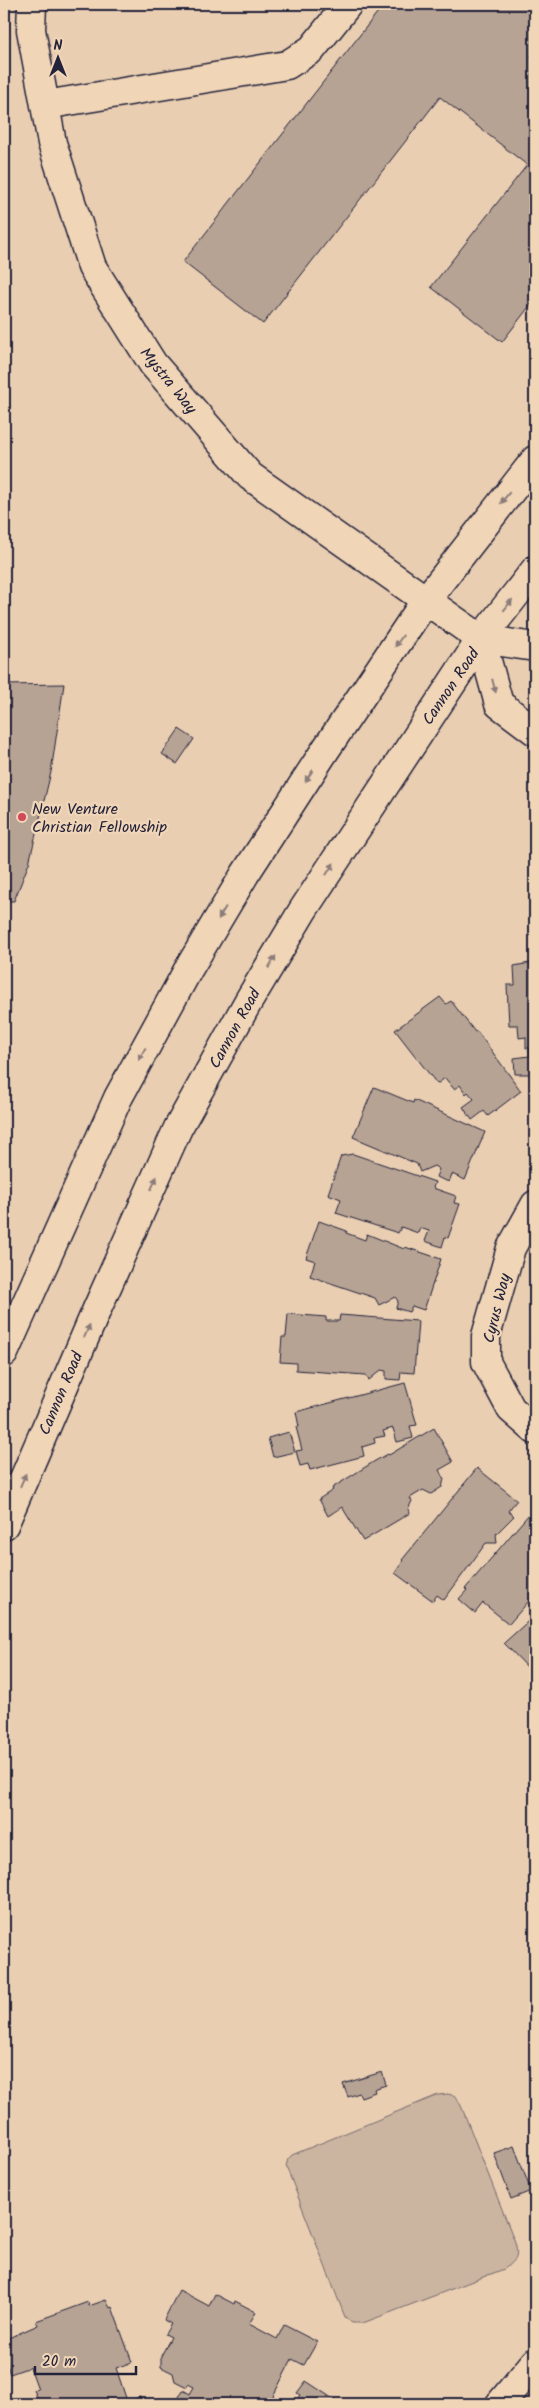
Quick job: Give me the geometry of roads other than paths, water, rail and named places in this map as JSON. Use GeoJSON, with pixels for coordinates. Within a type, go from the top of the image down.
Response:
{"type":"FeatureCollection","features":[{"type":"Feature","properties":{"kind":"street","name":"Mystra Way"},"geometry":{"type":"LineString","coordinates":[[32,4],[31,30],[52,143],[92,267],[153,364],[250,476],[481,639]]}},
{"type":"Feature","properties":{"kind":"street"},"geometry":{"type":"LineString","coordinates":[[45,105],[287,65],[312,49],[348,4]]}},
{"type":"Feature","properties":{"kind":"street"},"geometry":{"type":"LineString","coordinates":[[4,1354],[118,1098],[189,968],[304,782],[426,600],[535,460]]}},
{"type":"Feature","properties":{"kind":"street","name":"Cannon Road"},"geometry":{"type":"LineString","coordinates":[[4,1525],[97,1309],[178,1128],[248,1002],[303,910],[481,639],[535,570]]}},
{"type":"Feature","properties":{"kind":"street"},"geometry":{"type":"LineString","coordinates":[[535,646],[481,639],[499,704],[535,731]]}},
{"type":"Feature","properties":{"kind":"street","name":"Cyrus Way"},"geometry":{"type":"LineString","coordinates":[[535,1205],[511,1248],[486,1336],[486,1362],[511,1409],[535,1430]]}},
{"type":"Feature","properties":{"kind":"street"},"geometry":{"type":"LineString","coordinates":[[500,2404],[535,2362]]}},
{"type":"Feature","properties":{"kind":"place","name":"New Venture Christian Fellowship"},"geometry":{"type":"Point","coordinates":[22,817]}}]}
